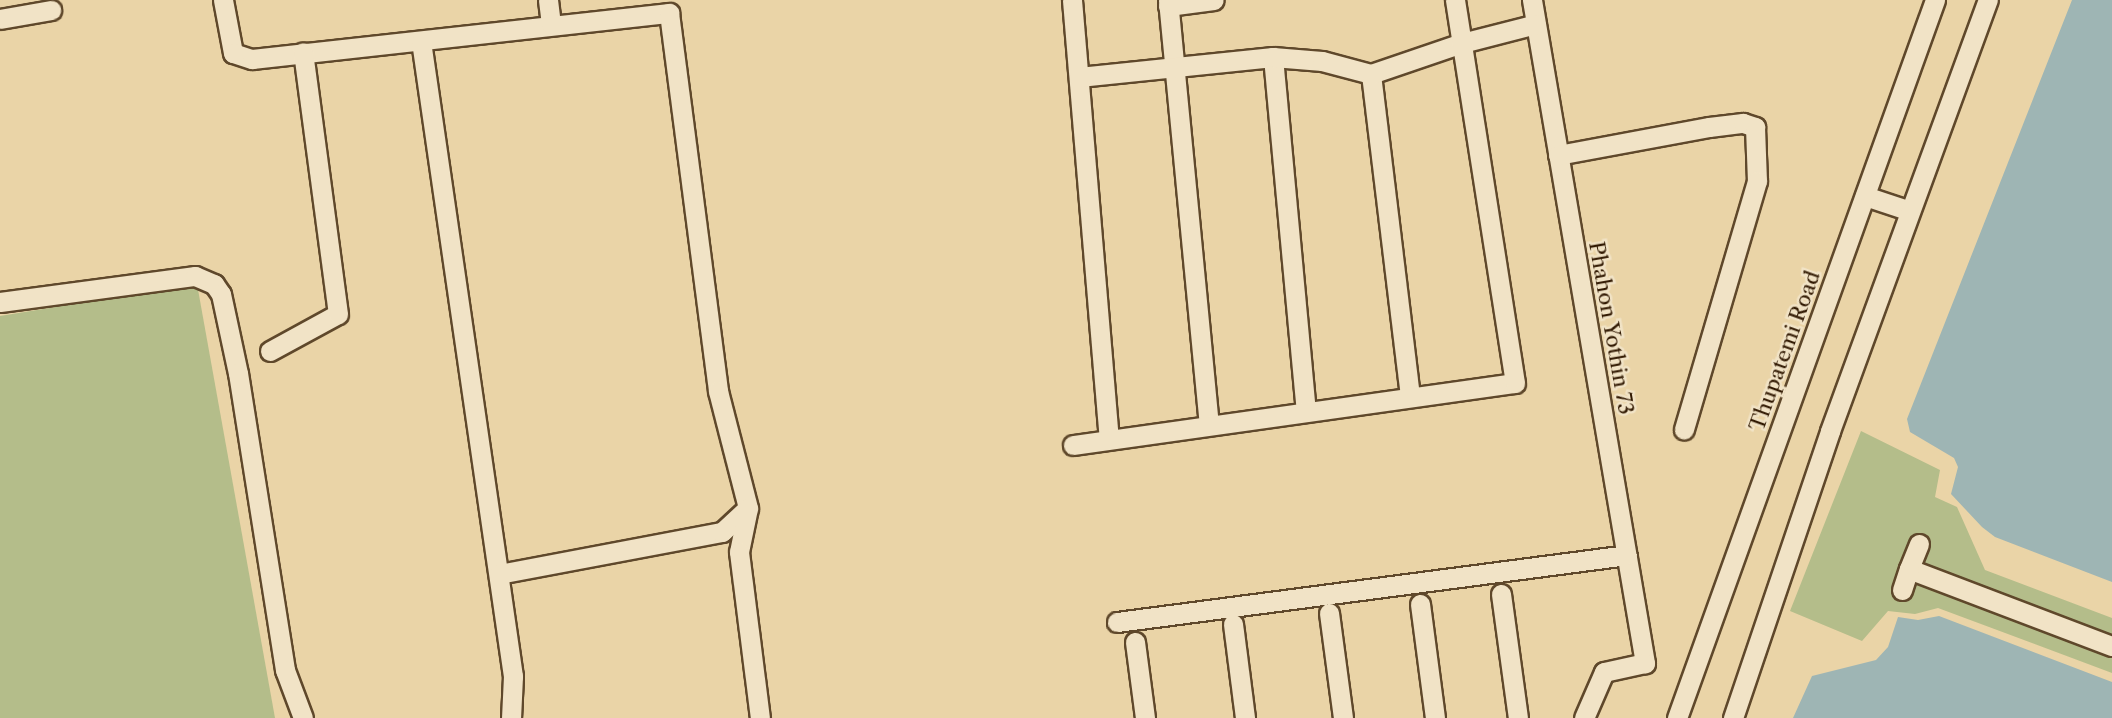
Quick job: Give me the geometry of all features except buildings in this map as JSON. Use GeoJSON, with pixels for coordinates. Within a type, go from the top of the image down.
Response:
{"type":"FeatureCollection","features":[{"type":"Feature","properties":{"kind":"street"},"geometry":{"type":"LineString","coordinates":[[223,0],[233,53],[241,59],[668,13],[718,391],[748,508],[739,552],[760,718]]}},
{"type":"Feature","properties":{"kind":"street"},"geometry":{"type":"LineString","coordinates":[[548,0],[551,24]]}},
{"type":"Feature","properties":{"kind":"street"},"geometry":{"type":"LineString","coordinates":[[1072,0],[1109,437]]}},
{"type":"Feature","properties":{"kind":"street"},"geometry":{"type":"LineString","coordinates":[[1209,424],[1168,3],[1214,0]]}},
{"type":"Feature","properties":{"kind":"street"},"geometry":{"type":"LineString","coordinates":[[1073,445],[1109,437],[1515,383],[1455,0]]}},
{"type":"Feature","properties":{"kind":"street","name":"Phahon Yothin 73"},"geometry":{"type":"LineString","coordinates":[[1532,0],[1646,663],[1604,672],[1584,718]]}},
{"type":"Feature","properties":{"kind":"street","name":"Thupatemi Road"},"geometry":{"type":"LineString","coordinates":[[1677,718],[1935,0]]}},
{"type":"Feature","properties":{"kind":"street"},"geometry":{"type":"LineString","coordinates":[[1734,718],[1910,211],[1988,0]]}},
{"type":"Feature","properties":{"kind":"street"},"geometry":{"type":"LineString","coordinates":[[0,19],[51,10]]}},
{"type":"Feature","properties":{"kind":"street"},"geometry":{"type":"LineString","coordinates":[[1079,77],[1173,70],[1273,57],[1322,61],[1371,74],[1462,43],[1536,24]]}},
{"type":"Feature","properties":{"kind":"street"},"geometry":{"type":"LineString","coordinates":[[421,41],[513,676],[511,718]]}},
{"type":"Feature","properties":{"kind":"street"},"geometry":{"type":"LineString","coordinates":[[270,351],[338,314],[303,52]]}},
{"type":"Feature","properties":{"kind":"street"},"geometry":{"type":"LineString","coordinates":[[1273,57],[1306,410]]}},
{"type":"Feature","properties":{"kind":"street"},"geometry":{"type":"LineString","coordinates":[[1371,74],[1410,396]]}},
{"type":"Feature","properties":{"kind":"street"},"geometry":{"type":"LineString","coordinates":[[1558,155],[1709,127],[1743,123],[1755,127],[1757,181],[1684,429]]}},
{"type":"Feature","properties":{"kind":"street"},"geometry":{"type":"LineString","coordinates":[[1865,196],[1910,211]]}},
{"type":"Feature","properties":{"kind":"street"},"geometry":{"type":"LineString","coordinates":[[0,302],[195,276],[214,284],[221,294],[238,373],[285,670],[303,718]]}},
{"type":"Feature","properties":{"kind":"street"},"geometry":{"type":"LineString","coordinates":[[499,574],[722,532],[748,508]]}},
{"type":"Feature","properties":{"kind":"street"},"geometry":{"type":"LineString","coordinates":[[1902,590],[1919,544]]}},
{"type":"Feature","properties":{"kind":"street"},"geometry":{"type":"LineString","coordinates":[[1117,622],[1627,555]]}},
{"type":"Feature","properties":{"kind":"street"},"geometry":{"type":"LineString","coordinates":[[1909,569],[2112,646]]}},
{"type":"Feature","properties":{"kind":"street"},"geometry":{"type":"LineString","coordinates":[[1501,594],[1518,718]]}},
{"type":"Feature","properties":{"kind":"street"},"geometry":{"type":"LineString","coordinates":[[1420,604],[1435,718]]}},
{"type":"Feature","properties":{"kind":"street"},"geometry":{"type":"LineString","coordinates":[[1329,613],[1343,718]]}},
{"type":"Feature","properties":{"kind":"street"},"geometry":{"type":"LineString","coordinates":[[1233,624],[1245,718]]}},
{"type":"Feature","properties":{"kind":"street"},"geometry":{"type":"LineString","coordinates":[[1135,642],[1145,718]]}},
{"type":"Feature","properties":{"kind":"green space"},"geometry":{"type":"Polygon","coordinates":[[[197,284],[275,718],[0,718],[0,316],[197,284]]]}},
{"type":"Feature","properties":{"kind":"green space"},"geometry":{"type":"Polygon","coordinates":[[[1861,431],[1940,470],[1935,497],[1957,507],[1985,570],[2112,618],[2112,673],[1938,608],[1915,614],[1888,611],[1862,641],[1790,611],[1861,431]]]}},
{"type":"Feature","properties":{"kind":"water"},"geometry":{"type":"Polygon","coordinates":[[[2072,0],[2112,0],[2112,582],[1995,537],[1982,527],[1951,494],[1958,467],[1954,458],[1910,432],[1907,419],[2072,0]]]}},
{"type":"Feature","properties":{"kind":"water"},"geometry":{"type":"Polygon","coordinates":[[[1939,616],[2112,682],[2112,718],[1793,718],[1812,676],[1876,660],[1888,647],[1898,617],[1918,620],[1939,616]]]}}]}
